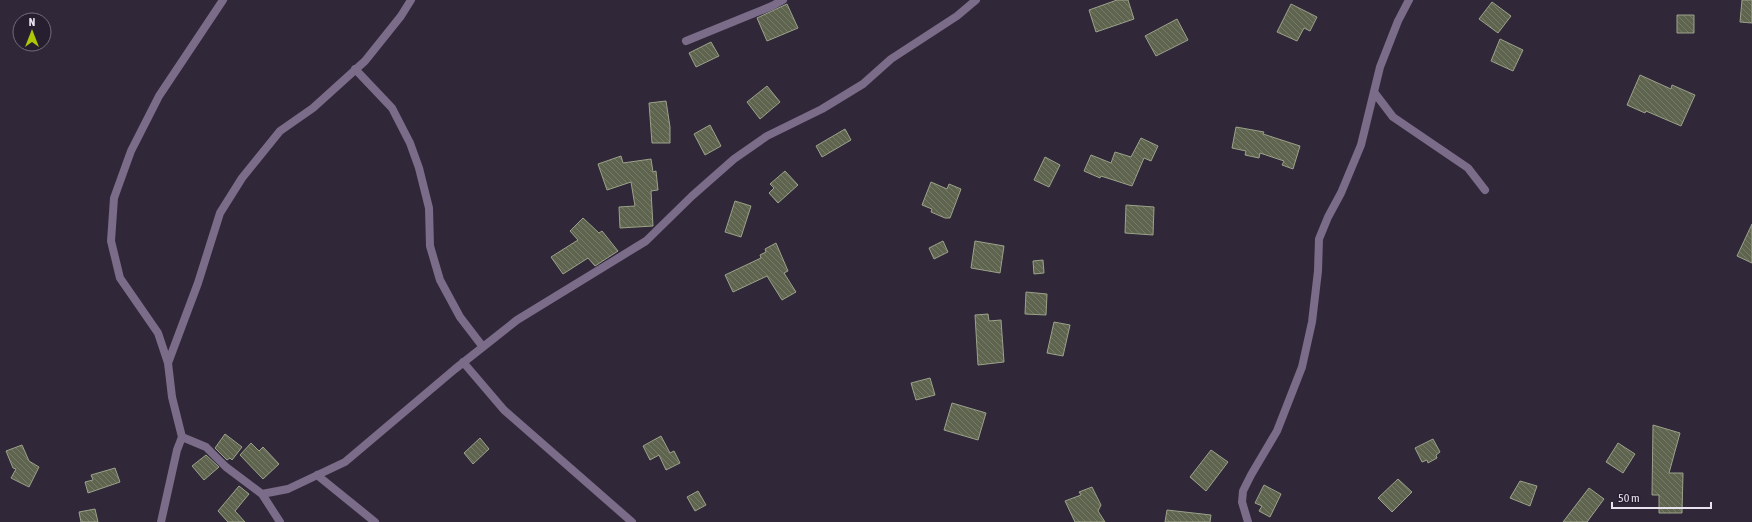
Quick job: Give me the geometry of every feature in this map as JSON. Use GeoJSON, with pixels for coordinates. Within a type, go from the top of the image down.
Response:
{"type":"FeatureCollection","features":[{"type":"Feature","properties":{"kind":"street"},"geometry":{"type":"LineString","coordinates":[[161,522],[175,457],[182,437],[172,397],[168,363],[158,333],[120,278],[111,241],[114,198],[131,151],[159,96],[223,0]]}},
{"type":"Feature","properties":{"kind":"street"},"geometry":{"type":"LineString","coordinates":[[168,363],[198,283],[220,213],[242,178],[280,130],[313,108],[364,61],[401,16],[411,0]]}},
{"type":"Feature","properties":{"kind":"street"},"geometry":{"type":"LineString","coordinates":[[686,41],[772,6],[783,0]]}},
{"type":"Feature","properties":{"kind":"street"},"geometry":{"type":"LineString","coordinates":[[262,494],[288,489],[345,462],[463,362],[517,320],[646,241],[692,196],[740,155],[767,136],[822,109],[863,84],[892,59],[957,16],[976,0]]}},
{"type":"Feature","properties":{"kind":"street"},"geometry":{"type":"LineString","coordinates":[[1248,522],[1242,502],[1243,491],[1277,431],[1302,367],[1312,322],[1318,271],[1319,239],[1328,217],[1341,193],[1361,145],[1380,67],[1408,0]]}},
{"type":"Feature","properties":{"kind":"street"},"geometry":{"type":"LineString","coordinates":[[355,69],[392,108],[410,143],[419,168],[429,208],[430,246],[440,280],[460,317],[483,347]]}},
{"type":"Feature","properties":{"kind":"street"},"geometry":{"type":"LineString","coordinates":[[1374,92],[1393,117],[1468,168],[1485,190]]}},
{"type":"Feature","properties":{"kind":"street"},"geometry":{"type":"LineString","coordinates":[[463,362],[504,410],[632,522]]}},
{"type":"Feature","properties":{"kind":"street"},"geometry":{"type":"LineString","coordinates":[[182,437],[206,447],[226,466],[262,494],[280,522]]}},
{"type":"Feature","properties":{"kind":"street"},"geometry":{"type":"LineString","coordinates":[[317,475],[375,522]]}},
{"type":"Feature","properties":{"kind":"building"},"geometry":{"type":"Polygon","coordinates":[[[1117,0],[1128,0],[1134,19],[1096,32],[1089,10],[1117,0]]]}},
{"type":"Feature","properties":{"kind":"building"},"geometry":{"type":"Polygon","coordinates":[[[1742,0],[1752,0],[1752,23],[1740,22],[1742,0]]]}},
{"type":"Feature","properties":{"kind":"building"},"geometry":{"type":"Polygon","coordinates":[[[1492,2],[1511,16],[1498,33],[1479,19],[1492,2]]]}},
{"type":"Feature","properties":{"kind":"building"},"geometry":{"type":"Polygon","coordinates":[[[787,4],[798,28],[767,41],[757,18],[787,4]]]}},
{"type":"Feature","properties":{"kind":"building"},"geometry":{"type":"Polygon","coordinates":[[[1291,4],[1317,17],[1310,31],[1304,28],[1297,41],[1277,32],[1291,4]]]}},
{"type":"Feature","properties":{"kind":"building"},"geometry":{"type":"Polygon","coordinates":[[[1677,15],[1694,15],[1694,33],[1677,33],[1677,15]]]}},
{"type":"Feature","properties":{"kind":"building"},"geometry":{"type":"Polygon","coordinates":[[[1177,19],[1188,40],[1156,56],[1145,36],[1177,19]]]}},
{"type":"Feature","properties":{"kind":"building"},"geometry":{"type":"Polygon","coordinates":[[[1500,39],[1523,50],[1513,71],[1491,61],[1500,39]]]}},
{"type":"Feature","properties":{"kind":"building"},"geometry":{"type":"Polygon","coordinates":[[[711,42],[719,56],[696,67],[689,53],[711,42]]]}},
{"type":"Feature","properties":{"kind":"building"},"geometry":{"type":"Polygon","coordinates":[[[1640,75],[1671,89],[1672,85],[1695,95],[1681,126],[1646,111],[1645,113],[1627,105],[1640,75]]]}},
{"type":"Feature","properties":{"kind":"building"},"geometry":{"type":"Polygon","coordinates":[[[767,86],[780,102],[760,119],[747,102],[767,86]]]}},
{"type":"Feature","properties":{"kind":"building"},"geometry":{"type":"Polygon","coordinates":[[[666,101],[670,127],[670,143],[652,143],[649,103],[666,101]]]}},
{"type":"Feature","properties":{"kind":"building"},"geometry":{"type":"Polygon","coordinates":[[[710,125],[721,146],[705,155],[694,134],[710,125]]]}},
{"type":"Feature","properties":{"kind":"building"},"geometry":{"type":"Polygon","coordinates":[[[1236,127],[1264,132],[1263,134],[1300,146],[1293,169],[1282,165],[1284,161],[1260,153],[1259,158],[1245,155],[1246,151],[1232,148],[1236,127]]]}},
{"type":"Feature","properties":{"kind":"building"},"geometry":{"type":"Polygon","coordinates":[[[845,129],[851,140],[822,157],[816,146],[845,129]]]}},
{"type":"Feature","properties":{"kind":"building"},"geometry":{"type":"Polygon","coordinates":[[[1141,138],[1158,146],[1151,161],[1144,158],[1132,186],[1101,176],[1100,178],[1084,171],[1091,155],[1111,163],[1115,152],[1131,157],[1141,138]]]}},
{"type":"Feature","properties":{"kind":"building"},"geometry":{"type":"Polygon","coordinates":[[[621,156],[623,163],[651,159],[653,172],[656,171],[658,190],[651,191],[653,226],[620,228],[619,207],[635,206],[631,182],[607,190],[598,164],[621,156]]]}},
{"type":"Feature","properties":{"kind":"building"},"geometry":{"type":"Polygon","coordinates":[[[1045,157],[1060,165],[1049,187],[1034,180],[1045,157]]]}},
{"type":"Feature","properties":{"kind":"building"},"geometry":{"type":"Polygon","coordinates":[[[785,171],[798,185],[778,203],[769,193],[774,188],[770,184],[785,171]]]}},
{"type":"Feature","properties":{"kind":"building"},"geometry":{"type":"Polygon","coordinates":[[[931,182],[947,189],[949,184],[961,189],[950,218],[945,218],[931,212],[932,209],[922,205],[931,182]]]}},
{"type":"Feature","properties":{"kind":"building"},"geometry":{"type":"Polygon","coordinates":[[[735,201],[751,206],[741,237],[725,232],[735,201]]]}},
{"type":"Feature","properties":{"kind":"building"},"geometry":{"type":"Polygon","coordinates":[[[1126,205],[1154,207],[1153,235],[1125,233],[1126,205]]]}},
{"type":"Feature","properties":{"kind":"building"},"geometry":{"type":"Polygon","coordinates":[[[583,218],[599,233],[602,231],[618,251],[595,266],[588,258],[563,274],[551,257],[578,240],[570,231],[583,218]]]}},
{"type":"Feature","properties":{"kind":"building"},"geometry":{"type":"Polygon","coordinates":[[[1752,224],[1752,263],[1737,256],[1752,224]]]}},
{"type":"Feature","properties":{"kind":"building"},"geometry":{"type":"Polygon","coordinates":[[[943,241],[948,252],[934,259],[929,248],[943,241]]]}},
{"type":"Feature","properties":{"kind":"building"},"geometry":{"type":"Polygon","coordinates":[[[975,241],[1004,246],[1000,273],[971,268],[975,241]]]}},
{"type":"Feature","properties":{"kind":"building"},"geometry":{"type":"Polygon","coordinates":[[[776,243],[788,271],[784,273],[796,292],[782,300],[767,276],[733,292],[725,275],[761,258],[760,255],[766,252],[765,249],[776,243]]]}},
{"type":"Feature","properties":{"kind":"building"},"geometry":{"type":"Polygon","coordinates":[[[1043,260],[1044,273],[1034,274],[1033,261],[1043,260]]]}},
{"type":"Feature","properties":{"kind":"building"},"geometry":{"type":"Polygon","coordinates":[[[1026,292],[1047,294],[1046,315],[1025,314],[1026,292]]]}},
{"type":"Feature","properties":{"kind":"building"},"geometry":{"type":"Polygon","coordinates":[[[988,314],[989,321],[1001,320],[1004,362],[978,365],[975,315],[988,314]]]}},
{"type":"Feature","properties":{"kind":"building"},"geometry":{"type":"Polygon","coordinates":[[[1054,322],[1070,325],[1063,356],[1047,353],[1054,322]]]}},
{"type":"Feature","properties":{"kind":"building"},"geometry":{"type":"Polygon","coordinates":[[[930,378],[935,395],[916,400],[911,383],[930,378]]]}},
{"type":"Feature","properties":{"kind":"building"},"geometry":{"type":"Polygon","coordinates":[[[952,403],[986,413],[978,440],[944,430],[952,403]]]}},
{"type":"Feature","properties":{"kind":"building"},"geometry":{"type":"Polygon","coordinates":[[[1653,425],[1680,433],[1669,473],[1683,473],[1682,513],[1659,513],[1659,495],[1652,495],[1653,425]]]}},
{"type":"Feature","properties":{"kind":"building"},"geometry":{"type":"Polygon","coordinates":[[[225,434],[242,447],[232,460],[230,458],[227,460],[215,448],[225,434]]]}},
{"type":"Feature","properties":{"kind":"building"},"geometry":{"type":"Polygon","coordinates":[[[661,436],[670,453],[674,451],[680,463],[666,470],[659,455],[650,460],[643,446],[661,436]]]}},
{"type":"Feature","properties":{"kind":"building"},"geometry":{"type":"Polygon","coordinates":[[[480,438],[489,449],[473,464],[464,453],[480,438]]]}},
{"type":"Feature","properties":{"kind":"building"},"geometry":{"type":"Polygon","coordinates":[[[1433,439],[1440,452],[1436,455],[1437,458],[1428,463],[1427,460],[1422,462],[1415,448],[1433,439]]]}},
{"type":"Feature","properties":{"kind":"building"},"geometry":{"type":"Polygon","coordinates":[[[251,443],[259,451],[263,447],[279,464],[263,479],[240,455],[251,443]]]}},
{"type":"Feature","properties":{"kind":"building"},"geometry":{"type":"Polygon","coordinates":[[[1618,443],[1635,454],[1623,473],[1606,462],[1618,443]]]}},
{"type":"Feature","properties":{"kind":"building"},"geometry":{"type":"Polygon","coordinates":[[[22,445],[29,461],[39,467],[29,487],[11,478],[16,469],[13,468],[6,451],[22,445]]]}},
{"type":"Feature","properties":{"kind":"building"},"geometry":{"type":"Polygon","coordinates":[[[1211,450],[1228,462],[1206,491],[1190,477],[1211,450]]]}},
{"type":"Feature","properties":{"kind":"building"},"geometry":{"type":"Polygon","coordinates":[[[206,455],[219,467],[204,480],[192,466],[206,455]]]}},
{"type":"Feature","properties":{"kind":"building"},"geometry":{"type":"Polygon","coordinates":[[[115,468],[120,482],[88,493],[85,482],[93,480],[91,475],[115,468]]]}},
{"type":"Feature","properties":{"kind":"building"},"geometry":{"type":"Polygon","coordinates":[[[1398,479],[1412,492],[1392,512],[1378,498],[1398,479]]]}},
{"type":"Feature","properties":{"kind":"building"},"geometry":{"type":"Polygon","coordinates":[[[1520,481],[1537,486],[1530,506],[1510,498],[1520,481]]]}},
{"type":"Feature","properties":{"kind":"building"},"geometry":{"type":"Polygon","coordinates":[[[1264,485],[1281,494],[1270,517],[1259,511],[1262,506],[1255,503],[1264,485]]]}},
{"type":"Feature","properties":{"kind":"building"},"geometry":{"type":"Polygon","coordinates":[[[239,486],[249,494],[235,511],[245,522],[228,522],[218,511],[239,486]]]}},
{"type":"Feature","properties":{"kind":"building"},"geometry":{"type":"Polygon","coordinates":[[[1092,487],[1101,505],[1098,511],[1105,522],[1075,522],[1065,501],[1081,495],[1079,492],[1092,487]]]}},
{"type":"Feature","properties":{"kind":"building"},"geometry":{"type":"Polygon","coordinates":[[[1589,488],[1604,499],[1587,522],[1563,522],[1589,488]]]}},
{"type":"Feature","properties":{"kind":"building"},"geometry":{"type":"Polygon","coordinates":[[[698,491],[706,505],[695,511],[687,497],[698,491]]]}},
{"type":"Feature","properties":{"kind":"building"},"geometry":{"type":"Polygon","coordinates":[[[95,509],[98,522],[81,522],[79,512],[95,509]]]}},
{"type":"Feature","properties":{"kind":"building"},"geometry":{"type":"Polygon","coordinates":[[[1167,510],[1211,515],[1210,522],[1165,522],[1167,510]]]}}]}
